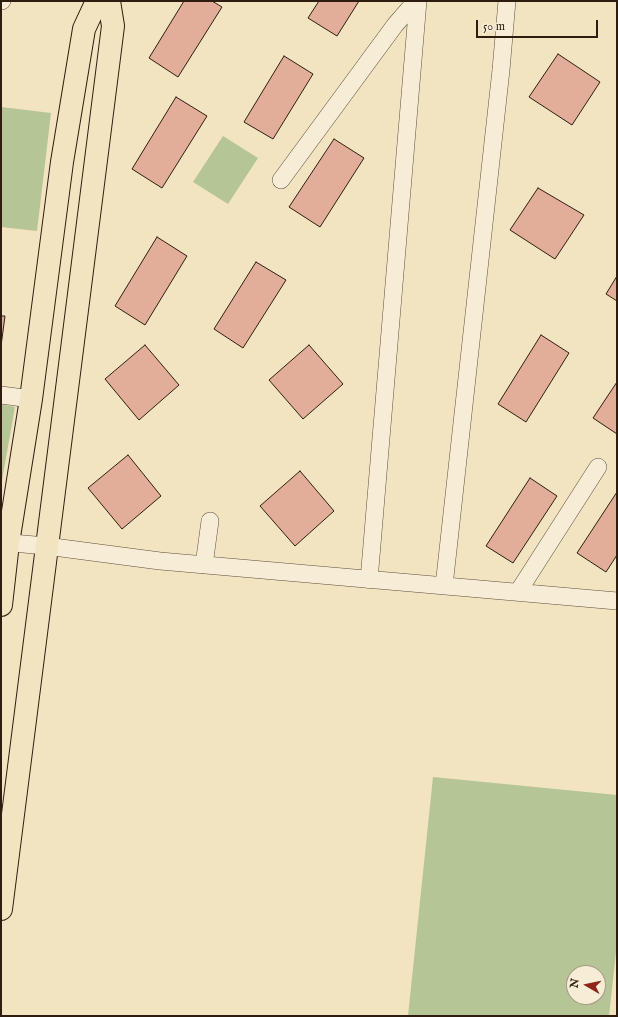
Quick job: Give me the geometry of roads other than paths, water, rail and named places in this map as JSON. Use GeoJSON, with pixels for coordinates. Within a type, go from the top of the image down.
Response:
{"type":"FeatureCollection","features":[{"type":"Feature","properties":{"kind":"main road"},"geometry":{"type":"LineString","coordinates":[[1,605],[5,542],[31,399],[63,154],[84,29],[97,1]]}},
{"type":"Feature","properties":{"kind":"main road"},"geometry":{"type":"LineString","coordinates":[[1,909],[112,26],[109,1]]}},
{"type":"Feature","properties":{"kind":"street"},"geometry":{"type":"LineString","coordinates":[[281,180],[394,25],[417,1]]}},
{"type":"Feature","properties":{"kind":"street"},"geometry":{"type":"LineString","coordinates":[[369,580],[417,1]]}},
{"type":"Feature","properties":{"kind":"street"},"geometry":{"type":"LineString","coordinates":[[444,586],[501,70],[507,1]]}},
{"type":"Feature","properties":{"kind":"street"},"geometry":{"type":"LineString","coordinates":[[1,395],[31,399]]}},
{"type":"Feature","properties":{"kind":"street"},"geometry":{"type":"LineString","coordinates":[[518,592],[598,467]]}},
{"type":"Feature","properties":{"kind":"street"},"geometry":{"type":"LineString","coordinates":[[204,565],[210,520]]}},
{"type":"Feature","properties":{"kind":"street"},"geometry":{"type":"LineString","coordinates":[[5,542],[160,561],[617,601]]}}]}
